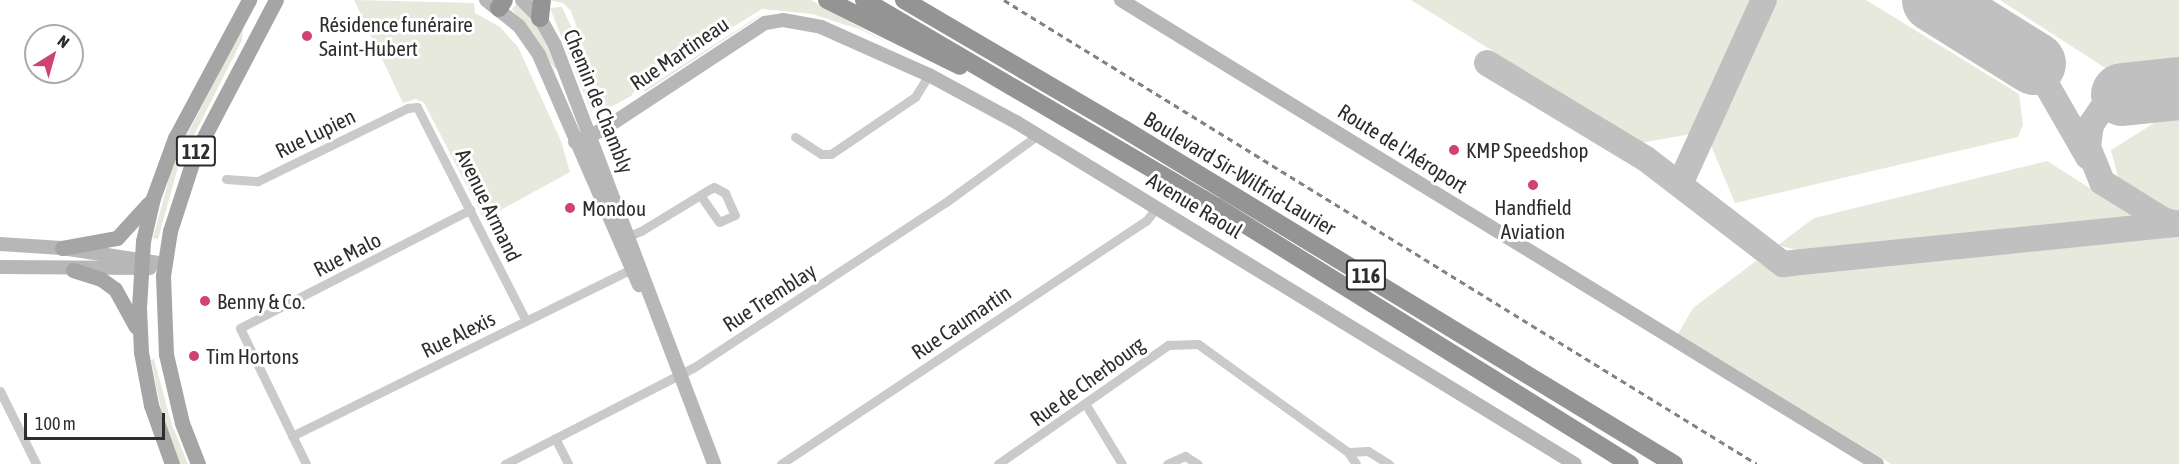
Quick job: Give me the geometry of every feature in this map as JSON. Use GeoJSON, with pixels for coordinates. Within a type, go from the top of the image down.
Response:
{"type":"FeatureCollection","features":[{"type":"Feature","properties":{"kind":"highway"},"geometry":{"type":"LineString","coordinates":[[826,0],[892,36],[1044,104]]}},
{"type":"Feature","properties":{"kind":"highway","name":"Boulevard Sir-Wilfrid-Laurier"},"geometry":{"type":"LineString","coordinates":[[864,0],[1044,104],[1630,464]]}},
{"type":"Feature","properties":{"kind":"highway","name":"Boulevard Sir-Wilfrid-Laurier"},"geometry":{"type":"LineString","coordinates":[[904,0],[1211,181],[1674,464]]}},
{"type":"Feature","properties":{"kind":"main road","name":"112"},"geometry":{"type":"LineString","coordinates":[[172,464],[151,405],[140,335],[141,264],[153,198],[175,138],[249,0]]}},
{"type":"Feature","properties":{"kind":"main road","name":"112"},"geometry":{"type":"LineString","coordinates":[[198,464],[182,423],[167,364],[165,265],[172,224],[190,166],[276,0]]}},
{"type":"Feature","properties":{"kind":"main road"},"geometry":{"type":"LineString","coordinates":[[62,248],[122,235],[153,198]]}},
{"type":"Feature","properties":{"kind":"main road"},"geometry":{"type":"LineString","coordinates":[[73,270],[115,289],[140,335]]}},
{"type":"Feature","properties":{"kind":"street","name":"Chemin de Chambly"},"geometry":{"type":"LineString","coordinates":[[522,0],[541,9],[630,236],[635,267]]}},
{"type":"Feature","properties":{"kind":"street","name":"Route de l'Aéroport"},"geometry":{"type":"LineString","coordinates":[[1121,0],[1877,464]]}},
{"type":"Feature","properties":{"kind":"street","name":"Chemin de Chambly"},"geometry":{"type":"LineString","coordinates":[[494,2],[519,26],[539,55],[575,142],[635,267],[714,464]]}},
{"type":"Feature","properties":{"kind":"street","name":"Rue Martineau"},"geometry":{"type":"LineString","coordinates":[[575,142],[591,135],[748,32],[776,20]]}},
{"type":"Feature","properties":{"kind":"street","name":"Avenue Raoul"},"geometry":{"type":"LineString","coordinates":[[776,20],[832,31],[929,75],[1038,135],[1575,464]]}},
{"type":"Feature","properties":{"kind":"street"},"geometry":{"type":"LineString","coordinates":[[795,137],[821,154],[831,154],[915,97],[929,75]]}},
{"type":"Feature","properties":{"kind":"street","name":"Rue Lupien"},"geometry":{"type":"LineString","coordinates":[[226,179],[258,181],[408,108],[417,107]]}},
{"type":"Feature","properties":{"kind":"street","name":"Avenue Armand"},"geometry":{"type":"LineString","coordinates":[[417,107],[526,321]]}},
{"type":"Feature","properties":{"kind":"street","name":"Rue Tremblay"},"geometry":{"type":"LineString","coordinates":[[505,464],[680,376],[946,202],[1038,135]]}},
{"type":"Feature","properties":{"kind":"street"},"geometry":{"type":"LineString","coordinates":[[630,236],[700,195]]}},
{"type":"Feature","properties":{"kind":"street","name":"Rue Caumartin"},"geometry":{"type":"LineString","coordinates":[[781,464],[1146,221],[1157,207]]}},
{"type":"Feature","properties":{"kind":"street","name":"Rue Malo"},"geometry":{"type":"LineString","coordinates":[[292,436],[240,328],[470,210]]}},
{"type":"Feature","properties":{"kind":"street"},"geometry":{"type":"LineString","coordinates":[[0,244],[62,248],[141,264]]}},
{"type":"Feature","properties":{"kind":"street"},"geometry":{"type":"LineString","coordinates":[[0,267],[73,270],[141,264],[165,265]]}},
{"type":"Feature","properties":{"kind":"street","name":"Rue Alexis"},"geometry":{"type":"LineString","coordinates":[[292,436],[635,267]]}},
{"type":"Feature","properties":{"kind":"street","name":"Rue de Cherbourg"},"geometry":{"type":"LineString","coordinates":[[998,464],[1086,405],[1168,345],[1198,344],[1348,452],[1356,464]]}},
{"type":"Feature","properties":{"kind":"street"},"geometry":{"type":"LineString","coordinates":[[0,391],[36,464]]}},
{"type":"Feature","properties":{"kind":"street"},"geometry":{"type":"LineString","coordinates":[[1086,405],[1122,464]]}},
{"type":"Feature","properties":{"kind":"street"},"geometry":{"type":"LineString","coordinates":[[292,436],[306,464]]}},
{"type":"Feature","properties":{"kind":"street"},"geometry":{"type":"LineString","coordinates":[[555,438],[568,464]]}},
{"type":"Feature","properties":{"kind":"street","name":"Rue de Cherbourg"},"geometry":{"type":"LineString","coordinates":[[1348,452],[1368,452],[1389,464]]}},
{"type":"Feature","properties":{"kind":"street"},"geometry":{"type":"LineString","coordinates":[[1167,464],[1185,456],[1198,464]]}},
{"type":"Feature","properties":{"kind":"shaded area"},"geometry":{"type":"Polygon","coordinates":[[[354,0],[474,3],[475,13],[500,27],[518,47],[561,141],[570,172],[484,219],[424,103],[416,99],[403,103],[354,0]]]}},
{"type":"Feature","properties":{"kind":"shaded area"},"geometry":{"type":"Polygon","coordinates":[[[548,0],[811,0],[895,47],[862,30],[812,14],[762,9],[656,74],[638,86],[631,96],[605,110],[596,107],[591,99],[584,49],[571,11],[563,3],[548,0]]]}},
{"type":"Feature","properties":{"kind":"shaded area"},"geometry":{"type":"Polygon","coordinates":[[[1411,0],[1754,0],[1691,134],[1640,143],[1411,0]]]}},
{"type":"Feature","properties":{"kind":"shaded area"},"geometry":{"type":"Polygon","coordinates":[[[1776,0],[1866,0],[2019,94],[2023,125],[2018,137],[1735,203],[1710,143],[1776,0]]]}},
{"type":"Feature","properties":{"kind":"shaded area"},"geometry":{"type":"Polygon","coordinates":[[[2000,0],[2179,0],[2179,64],[2110,71],[2000,0]]]}},
{"type":"Feature","properties":{"kind":"shaded area"},"geometry":{"type":"Polygon","coordinates":[[[517,3],[538,24],[558,68],[555,69],[512,9],[517,3]]]}},
{"type":"Feature","properties":{"kind":"shaded area"},"geometry":{"type":"Polygon","coordinates":[[[562,7],[575,35],[592,114],[550,8],[562,7]]]}},
{"type":"Feature","properties":{"kind":"shaded area"},"geometry":{"type":"Polygon","coordinates":[[[760,16],[645,92],[644,90],[760,16]]]}},
{"type":"Feature","properties":{"kind":"shaded area"},"geometry":{"type":"Polygon","coordinates":[[[243,27],[242,40],[178,167],[158,239],[153,238],[174,160],[243,27]]]}},
{"type":"Feature","properties":{"kind":"shaded area"},"geometry":{"type":"Polygon","coordinates":[[[2179,114],[2179,212],[2175,212],[2118,177],[2111,150],[2167,115],[2179,114]]]}},
{"type":"Feature","properties":{"kind":"shaded area"},"geometry":{"type":"Polygon","coordinates":[[[2047,161],[2137,218],[1810,254],[1778,245],[1814,218],[2047,161]]]}},
{"type":"Feature","properties":{"kind":"shaded area"},"geometry":{"type":"Polygon","coordinates":[[[2179,236],[2179,464],[1891,464],[1678,334],[1693,308],[1756,261],[1776,273],[1797,276],[2179,236]]]}},
{"type":"Feature","properties":{"kind":"shaded area"},"geometry":{"type":"Polygon","coordinates":[[[154,359],[172,425],[188,464],[180,464],[161,410],[151,360],[154,359]]]}},
{"type":"Feature","properties":{"kind":"taxiway"},"geometry":{"type":"LineString","coordinates":[[1680,184],[1764,0]]}},
{"type":"Feature","properties":{"kind":"taxiway"},"geometry":{"type":"LineString","coordinates":[[1487,63],[1646,159],[1783,264],[2179,224]]}},
{"type":"Feature","properties":{"kind":"taxiway"},"geometry":{"type":"LineString","coordinates":[[2034,63],[2088,157]]}},
{"type":"Feature","properties":{"kind":"taxiway"},"geometry":{"type":"LineString","coordinates":[[2105,104],[2091,125],[2088,147],[2102,182],[2165,221],[2179,224]]}},
{"type":"Feature","properties":{"kind":"runway"},"geometry":{"type":"LineString","coordinates":[[1933,0],[2034,63]]}},
{"type":"Feature","properties":{"kind":"runway"},"geometry":{"type":"LineString","coordinates":[[2122,94],[2179,88]]}},
{"type":"Feature","properties":{"kind":"railway"},"geometry":{"type":"LineString","coordinates":[[1004,0],[1757,464]]}},
{"type":"Feature","properties":{"kind":"place","name":"Résidence funéraire Saint-Hubert"},"geometry":{"type":"Point","coordinates":[307,36]}},
{"type":"Feature","properties":{"kind":"place","name":"KMP Speedshop"},"geometry":{"type":"Point","coordinates":[1454,150]}},
{"type":"Feature","properties":{"kind":"place","name":"Handfield Aviation"},"geometry":{"type":"Point","coordinates":[1533,185]}},
{"type":"Feature","properties":{"kind":"place","name":"Mondou"},"geometry":{"type":"Point","coordinates":[570,208]}},
{"type":"Feature","properties":{"kind":"place","name":"Benny & Co."},"geometry":{"type":"Point","coordinates":[205,301]}},
{"type":"Feature","properties":{"kind":"place","name":"Tim Hortons"},"geometry":{"type":"Point","coordinates":[194,356]}}]}
